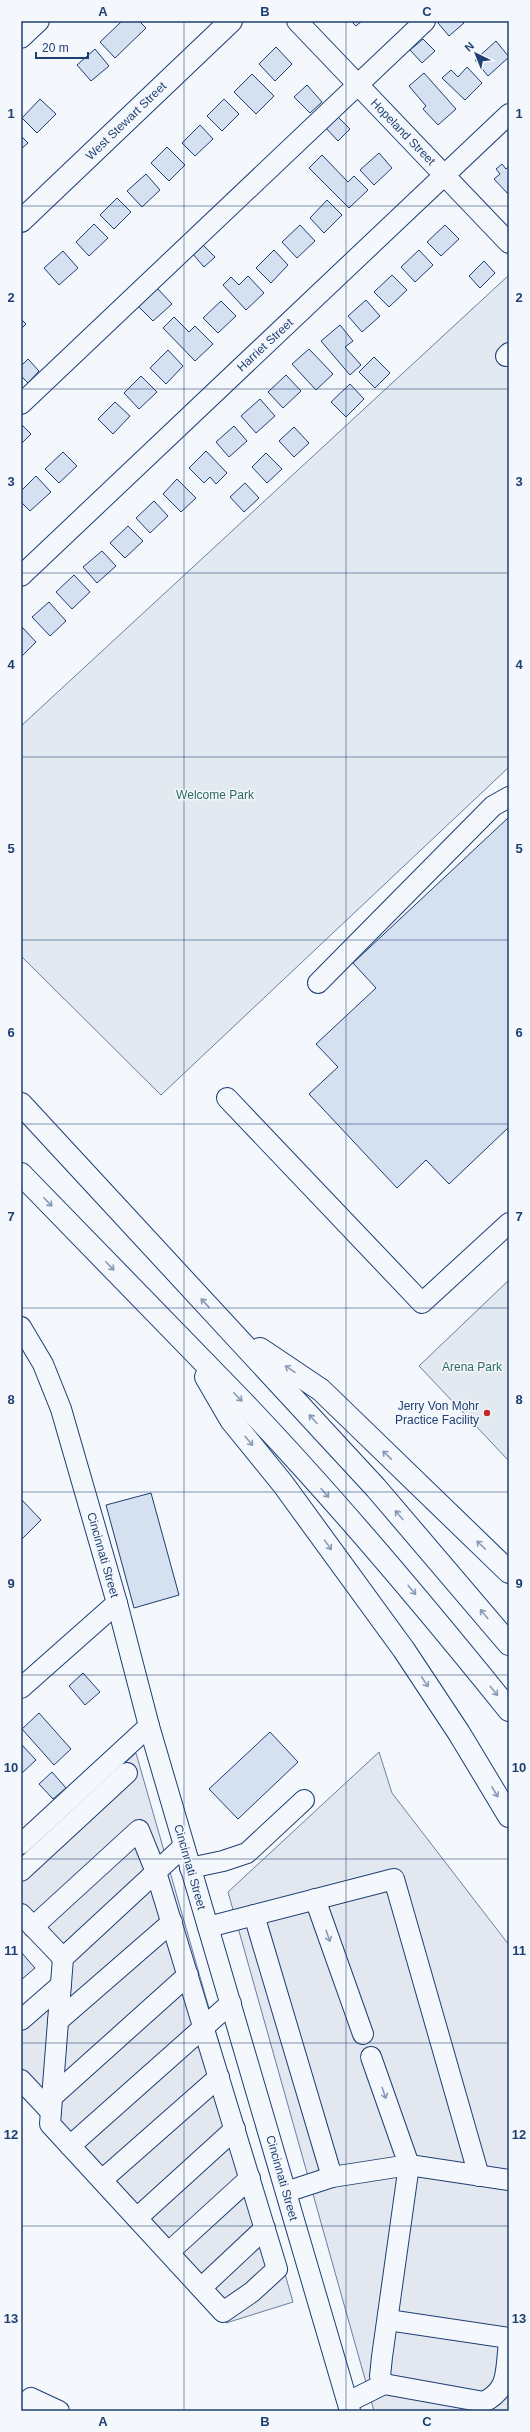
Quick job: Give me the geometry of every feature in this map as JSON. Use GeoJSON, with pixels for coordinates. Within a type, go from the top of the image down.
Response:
{"type":"FeatureCollection","features":[{"type":"Feature","properties":{"kind":"main road","name":"West Stewart Street"},"geometry":{"type":"LineString","coordinates":[[21,221],[231,21]]}},
{"type":"Feature","properties":{"kind":"main road"},"geometry":{"type":"LineString","coordinates":[[21,1104],[376,1488],[509,1644]]}},
{"type":"Feature","properties":{"kind":"main road"},"geometry":{"type":"LineString","coordinates":[[21,1174],[257,1418],[409,1587],[509,1710]]}},
{"type":"Feature","properties":{"kind":"main road"},"geometry":{"type":"LineString","coordinates":[[228,1327],[321,1390],[509,1572]]}},
{"type":"Feature","properties":{"kind":"main road"},"geometry":{"type":"LineString","coordinates":[[190,1350],[231,1420],[283,1484],[404,1650],[459,1733],[509,1816]]}},
{"type":"Feature","properties":{"kind":"street"},"geometry":{"type":"LineString","coordinates":[[21,38],[39,21]]}},
{"type":"Feature","properties":{"kind":"street","name":"Hopeland Street"},"geometry":{"type":"LineString","coordinates":[[297,21],[509,243]]}},
{"type":"Feature","properties":{"kind":"street"},"geometry":{"type":"LineString","coordinates":[[21,404],[425,21]]}},
{"type":"Feature","properties":{"kind":"street","name":"Harriet Street"},"geometry":{"type":"LineString","coordinates":[[21,576],[509,114]]}},
{"type":"Feature","properties":{"kind":"street"},"geometry":{"type":"LineString","coordinates":[[318,983],[493,806],[509,797]]}},
{"type":"Feature","properties":{"kind":"street"},"geometry":{"type":"LineString","coordinates":[[227,1098],[422,1303],[509,1224]]}},
{"type":"Feature","properties":{"kind":"street","name":"Cincinnati Street"},"geometry":{"type":"LineString","coordinates":[[23,1333],[54,1389],[117,1604],[149,1726],[190,1868],[349,2406]]}},
{"type":"Feature","properties":{"kind":"street"},"geometry":{"type":"LineString","coordinates":[[21,1688],[117,1604]]}},
{"type":"Feature","properties":{"kind":"street"},"geometry":{"type":"LineString","coordinates":[[21,1844],[149,1726]]}},
{"type":"Feature","properties":{"kind":"street"},"geometry":{"type":"LineString","coordinates":[[21,1872],[127,1773]]}},
{"type":"Feature","properties":{"kind":"street"},"geometry":{"type":"LineString","coordinates":[[190,1868],[223,1861],[247,1853],[304,1800]]}},
{"type":"Feature","properties":{"kind":"street"},"geometry":{"type":"LineString","coordinates":[[63,1958],[27,1921],[139,1830],[156,1872],[172,1922],[277,2269],[252,2292],[223,2312],[50,2124],[63,1958],[156,1872],[184,1846]]}},
{"type":"Feature","properties":{"kind":"street"},"geometry":{"type":"LineString","coordinates":[[208,1927],[394,1879],[479,2176]]}},
{"type":"Feature","properties":{"kind":"street"},"geometry":{"type":"LineString","coordinates":[[316,1899],[363,2034]]}},
{"type":"Feature","properties":{"kind":"street"},"geometry":{"type":"LineString","coordinates":[[254,1915],[332,2177]]}},
{"type":"Feature","properties":{"kind":"street"},"geometry":{"type":"LineString","coordinates":[[58,2021],[172,1922]]}},
{"type":"Feature","properties":{"kind":"street"},"geometry":{"type":"LineString","coordinates":[[51,2105],[188,1975]]}},
{"type":"Feature","properties":{"kind":"street"},"geometry":{"type":"LineString","coordinates":[[21,2020],[60,1985]]}},
{"type":"Feature","properties":{"kind":"street"},"geometry":{"type":"LineString","coordinates":[[70,2146],[231,2003]]}},
{"type":"Feature","properties":{"kind":"street"},"geometry":{"type":"LineString","coordinates":[[371,2057],[409,2166],[380,2376],[384,2384]]}},
{"type":"Feature","properties":{"kind":"street"},"geometry":{"type":"LineString","coordinates":[[102,2180],[219,2077]]}},
{"type":"Feature","properties":{"kind":"street"},"geometry":{"type":"LineString","coordinates":[[21,2080],[51,2105]]}},
{"type":"Feature","properties":{"kind":"street"},"geometry":{"type":"LineString","coordinates":[[137,2218],[235,2129]]}},
{"type":"Feature","properties":{"kind":"street"},"geometry":{"type":"LineString","coordinates":[[286,2192],[332,2177],[409,2166],[509,2180]]}},
{"type":"Feature","properties":{"kind":"street"},"geometry":{"type":"LineString","coordinates":[[169,2252],[250,2178]]}},
{"type":"Feature","properties":{"kind":"street"},"geometry":{"type":"LineString","coordinates":[[201,2288],[265,2228]]}},
{"type":"Feature","properties":{"kind":"street"},"geometry":{"type":"LineString","coordinates":[[388,2320],[509,2338]]}},
{"type":"Feature","properties":{"kind":"street"},"geometry":{"type":"LineString","coordinates":[[349,2406],[384,2384],[484,2402],[493,2397],[503,2388],[507,2376],[509,2344]]}},
{"type":"Feature","properties":{"kind":"street"},"geometry":{"type":"LineString","coordinates":[[21,2407],[31,2398],[59,2411]]}},
{"type":"Feature","properties":{"kind":"green space","name":"Welcome Park"},"geometry":{"type":"Polygon","coordinates":[[[509,275],[509,767],[161,1095],[21,956],[21,726],[509,275]]]}},
{"type":"Feature","properties":{"kind":"green space","name":"Arena Park"},"geometry":{"type":"Polygon","coordinates":[[[509,1280],[509,1461],[419,1366],[509,1280]]]}},
{"type":"Feature","properties":{"kind":"shaded area"},"geometry":{"type":"Polygon","coordinates":[[[379,1752],[392,1793],[509,1945],[509,2411],[374,2411],[228,1892],[379,1752]]]}},
{"type":"Feature","properties":{"kind":"shaded area"},"geometry":{"type":"Polygon","coordinates":[[[136,1753],[293,2302],[226,2323],[38,2113],[21,2090],[21,2009],[54,1982],[53,1960],[21,1921],[21,1857],[136,1753]]]}},
{"type":"Feature","properties":{"kind":"building"},"geometry":{"type":"Polygon","coordinates":[[[122,21],[139,21],[146,28],[115,58],[100,42],[122,21]]]}},
{"type":"Feature","properties":{"kind":"building"},"geometry":{"type":"Polygon","coordinates":[[[351,21],[362,21],[356,26],[351,21]]]}},
{"type":"Feature","properties":{"kind":"building"},"geometry":{"type":"Polygon","coordinates":[[[440,21],[462,21],[464,23],[449,36],[438,23],[440,21]]]}},
{"type":"Feature","properties":{"kind":"building"},"geometry":{"type":"Polygon","coordinates":[[[423,39],[435,51],[422,63],[410,50],[423,39]]]}},
{"type":"Feature","properties":{"kind":"building"},"geometry":{"type":"Polygon","coordinates":[[[496,41],[509,57],[488,76],[475,60],[496,41]]]}},
{"type":"Feature","properties":{"kind":"building"},"geometry":{"type":"Polygon","coordinates":[[[276,47],[292,64],[275,81],[259,64],[276,47]]]}},
{"type":"Feature","properties":{"kind":"building"},"geometry":{"type":"Polygon","coordinates":[[[95,49],[109,66],[91,81],[77,65],[95,49]]]}},
{"type":"Feature","properties":{"kind":"building"},"geometry":{"type":"Polygon","coordinates":[[[467,67],[482,83],[465,100],[442,78],[451,70],[458,77],[467,67]]]}},
{"type":"Feature","properties":{"kind":"building"},"geometry":{"type":"Polygon","coordinates":[[[424,73],[456,109],[438,125],[423,109],[426,106],[409,86],[424,73]]]}},
{"type":"Feature","properties":{"kind":"building"},"geometry":{"type":"Polygon","coordinates":[[[252,74],[274,96],[256,114],[234,92],[252,74]]]}},
{"type":"Feature","properties":{"kind":"building"},"geometry":{"type":"Polygon","coordinates":[[[307,85],[322,102],[310,113],[294,97],[307,85]]]}},
{"type":"Feature","properties":{"kind":"building"},"geometry":{"type":"Polygon","coordinates":[[[40,99],[56,114],[37,133],[22,118],[40,99]]]}},
{"type":"Feature","properties":{"kind":"building"},"geometry":{"type":"Polygon","coordinates":[[[224,99],[239,114],[222,131],[207,116],[224,99]]]}},
{"type":"Feature","properties":{"kind":"building"},"geometry":{"type":"Polygon","coordinates":[[[337,116],[350,129],[338,141],[325,127],[337,116]]]}},
{"type":"Feature","properties":{"kind":"building"},"geometry":{"type":"Polygon","coordinates":[[[200,125],[213,139],[195,156],[182,143],[200,125]]]}},
{"type":"Feature","properties":{"kind":"building"},"geometry":{"type":"Polygon","coordinates":[[[21,136],[28,143],[21,149],[21,136]]]}},
{"type":"Feature","properties":{"kind":"building"},"geometry":{"type":"Polygon","coordinates":[[[167,147],[185,165],[169,181],[151,163],[167,147]]]}},
{"type":"Feature","properties":{"kind":"building"},"geometry":{"type":"Polygon","coordinates":[[[379,153],[392,168],[374,185],[360,170],[379,153]]]}},
{"type":"Feature","properties":{"kind":"building"},"geometry":{"type":"Polygon","coordinates":[[[322,155],[348,182],[354,176],[368,190],[349,208],[309,168],[322,155]]]}},
{"type":"Feature","properties":{"kind":"building"},"geometry":{"type":"Polygon","coordinates":[[[502,164],[506,169],[509,166],[508,194],[494,179],[500,174],[496,169],[502,164]]]}},
{"type":"Feature","properties":{"kind":"building"},"geometry":{"type":"Polygon","coordinates":[[[146,174],[160,190],[142,207],[127,191],[146,174]]]}},
{"type":"Feature","properties":{"kind":"building"},"geometry":{"type":"Polygon","coordinates":[[[117,198],[131,212],[114,229],[100,215],[117,198]]]}},
{"type":"Feature","properties":{"kind":"building"},"geometry":{"type":"Polygon","coordinates":[[[327,200],[342,215],[324,233],[310,218],[327,200]]]}},
{"type":"Feature","properties":{"kind":"building"},"geometry":{"type":"Polygon","coordinates":[[[94,224],[108,238],[89,256],[76,242],[94,224]]]}},
{"type":"Feature","properties":{"kind":"building"},"geometry":{"type":"Polygon","coordinates":[[[300,225],[315,241],[297,258],[282,242],[300,225]]]}},
{"type":"Feature","properties":{"kind":"building"},"geometry":{"type":"Polygon","coordinates":[[[445,225],[459,239],[441,256],[427,242],[445,225]]]}},
{"type":"Feature","properties":{"kind":"building"},"geometry":{"type":"Polygon","coordinates":[[[202,244],[215,257],[204,267],[192,253],[202,244]]]}},
{"type":"Feature","properties":{"kind":"building"},"geometry":{"type":"Polygon","coordinates":[[[274,250],[288,265],[271,283],[256,268],[274,250]]]}},
{"type":"Feature","properties":{"kind":"building"},"geometry":{"type":"Polygon","coordinates":[[[419,250],[433,265],[415,282],[401,267],[419,250]]]}},
{"type":"Feature","properties":{"kind":"building"},"geometry":{"type":"Polygon","coordinates":[[[63,251],[78,268],[59,285],[44,268],[63,251]]]}},
{"type":"Feature","properties":{"kind":"building"},"geometry":{"type":"Polygon","coordinates":[[[484,261],[495,273],[480,288],[469,276],[484,261]]]}},
{"type":"Feature","properties":{"kind":"building"},"geometry":{"type":"Polygon","coordinates":[[[392,275],[407,290],[389,307],[374,292],[392,275]]]}},
{"type":"Feature","properties":{"kind":"building"},"geometry":{"type":"Polygon","coordinates":[[[248,276],[264,293],[246,310],[223,285],[231,277],[239,285],[248,276]]]}},
{"type":"Feature","properties":{"kind":"building"},"geometry":{"type":"Polygon","coordinates":[[[157,288],[172,304],[153,321],[138,306],[157,288]]]}},
{"type":"Feature","properties":{"kind":"building"},"geometry":{"type":"Polygon","coordinates":[[[366,300],[380,316],[362,332],[348,316],[366,300]]]}},
{"type":"Feature","properties":{"kind":"building"},"geometry":{"type":"Polygon","coordinates":[[[221,301],[236,316],[218,333],[203,318],[221,301]]]}},
{"type":"Feature","properties":{"kind":"building"},"geometry":{"type":"Polygon","coordinates":[[[174,317],[189,332],[195,326],[213,344],[195,361],[163,328],[174,317]]]}},
{"type":"Feature","properties":{"kind":"building"},"geometry":{"type":"Polygon","coordinates":[[[21,319],[26,324],[21,329],[21,319]]]}},
{"type":"Feature","properties":{"kind":"building"},"geometry":{"type":"Polygon","coordinates":[[[340,325],[353,341],[345,347],[361,365],[350,375],[321,341],[340,325]]]}},
{"type":"Feature","properties":{"kind":"building"},"geometry":{"type":"Polygon","coordinates":[[[309,349],[333,374],[316,390],[292,364],[309,349]]]}},
{"type":"Feature","properties":{"kind":"building"},"geometry":{"type":"Polygon","coordinates":[[[168,350],[183,366],[166,384],[150,368],[168,350]]]}},
{"type":"Feature","properties":{"kind":"building"},"geometry":{"type":"Polygon","coordinates":[[[374,357],[390,373],[375,388],[359,372],[374,357]]]}},
{"type":"Feature","properties":{"kind":"building"},"geometry":{"type":"Polygon","coordinates":[[[28,359],[39,371],[28,383],[21,376],[21,366],[28,359]]]}},
{"type":"Feature","properties":{"kind":"building"},"geometry":{"type":"Polygon","coordinates":[[[286,375],[301,391],[283,408],[268,392],[286,375]]]}},
{"type":"Feature","properties":{"kind":"building"},"geometry":{"type":"Polygon","coordinates":[[[141,376],[157,392],[139,409],[124,393],[141,376]]]}},
{"type":"Feature","properties":{"kind":"building"},"geometry":{"type":"Polygon","coordinates":[[[350,384],[364,399],[346,417],[331,402],[350,384]]]}},
{"type":"Feature","properties":{"kind":"building"},"geometry":{"type":"Polygon","coordinates":[[[260,399],[275,416],[256,433],[241,416],[260,399]]]}},
{"type":"Feature","properties":{"kind":"building"},"geometry":{"type":"Polygon","coordinates":[[[115,402],[130,416],[113,434],[98,419],[115,402]]]}},
{"type":"Feature","properties":{"kind":"building"},"geometry":{"type":"Polygon","coordinates":[[[21,424],[31,434],[22,443],[21,442],[21,424]]]}},
{"type":"Feature","properties":{"kind":"building"},"geometry":{"type":"Polygon","coordinates":[[[234,426],[247,441],[229,457],[216,442],[234,426]]]}},
{"type":"Feature","properties":{"kind":"building"},"geometry":{"type":"Polygon","coordinates":[[[294,427],[309,443],[294,457],[279,441],[294,427]]]}},
{"type":"Feature","properties":{"kind":"building"},"geometry":{"type":"Polygon","coordinates":[[[206,451],[227,473],[216,484],[210,477],[204,483],[189,468],[206,451]]]}},
{"type":"Feature","properties":{"kind":"building"},"geometry":{"type":"Polygon","coordinates":[[[63,452],[77,466],[59,483],[45,469],[63,452]]]}},
{"type":"Feature","properties":{"kind":"building"},"geometry":{"type":"Polygon","coordinates":[[[266,453],[282,469],[267,483],[252,467],[266,453]]]}},
{"type":"Feature","properties":{"kind":"building"},"geometry":{"type":"Polygon","coordinates":[[[36,476],[51,492],[30,511],[21,502],[21,491],[36,476]]]}},
{"type":"Feature","properties":{"kind":"building"},"geometry":{"type":"Polygon","coordinates":[[[177,479],[196,498],[181,512],[163,494],[177,479]]]}},
{"type":"Feature","properties":{"kind":"building"},"geometry":{"type":"Polygon","coordinates":[[[245,483],[259,498],[244,512],[230,497],[245,483]]]}},
{"type":"Feature","properties":{"kind":"building"},"geometry":{"type":"Polygon","coordinates":[[[154,501],[168,516],[150,533],[136,518],[154,501]]]}},
{"type":"Feature","properties":{"kind":"building"},"geometry":{"type":"Polygon","coordinates":[[[128,526],[143,541],[125,558],[110,543],[128,526]]]}},
{"type":"Feature","properties":{"kind":"building"},"geometry":{"type":"Polygon","coordinates":[[[102,551],[116,566],[97,583],[83,567],[102,551]]]}},
{"type":"Feature","properties":{"kind":"building"},"geometry":{"type":"Polygon","coordinates":[[[74,575],[90,592],[72,609],[56,592],[74,575]]]}},
{"type":"Feature","properties":{"kind":"building"},"geometry":{"type":"Polygon","coordinates":[[[49,602],[66,621],[50,636],[32,617],[49,602]]]}},
{"type":"Feature","properties":{"kind":"building"},"geometry":{"type":"Polygon","coordinates":[[[22,627],[36,642],[21,657],[21,628],[22,627]]]}},
{"type":"Feature","properties":{"kind":"building"},"geometry":{"type":"Polygon","coordinates":[[[509,817],[509,1127],[449,1184],[426,1160],[397,1188],[309,1094],[338,1067],[316,1044],[376,988],[353,963],[509,817]]]}},
{"type":"Feature","properties":{"kind":"building"},"geometry":{"type":"Polygon","coordinates":[[[151,1493],[179,1595],[134,1608],[106,1505],[151,1493]]]}},
{"type":"Feature","properties":{"kind":"building"},"geometry":{"type":"Polygon","coordinates":[[[21,1499],[41,1520],[21,1540],[21,1499]]]}},
{"type":"Feature","properties":{"kind":"building"},"geometry":{"type":"Polygon","coordinates":[[[83,1673],[100,1692],[85,1705],[69,1686],[83,1673]]]}},
{"type":"Feature","properties":{"kind":"building"},"geometry":{"type":"Polygon","coordinates":[[[39,1713],[71,1749],[54,1765],[22,1729],[39,1713]]]}},
{"type":"Feature","properties":{"kind":"building"},"geometry":{"type":"Polygon","coordinates":[[[270,1732],[298,1762],[238,1819],[209,1789],[270,1732]]]}},
{"type":"Feature","properties":{"kind":"building"},"geometry":{"type":"Polygon","coordinates":[[[21,1744],[36,1760],[22,1773],[21,1771],[21,1744]]]}},
{"type":"Feature","properties":{"kind":"building"},"geometry":{"type":"Polygon","coordinates":[[[52,1772],[66,1788],[53,1799],[39,1784],[52,1772]]]}},
{"type":"Feature","properties":{"kind":"building"},"geometry":{"type":"Polygon","coordinates":[[[21,1952],[35,1968],[21,1980],[21,1952]]]}},
{"type":"Feature","properties":{"kind":"place","name":"Jerry Von Mohr Practice Facility"},"geometry":{"type":"Point","coordinates":[487,1413]}}]}
